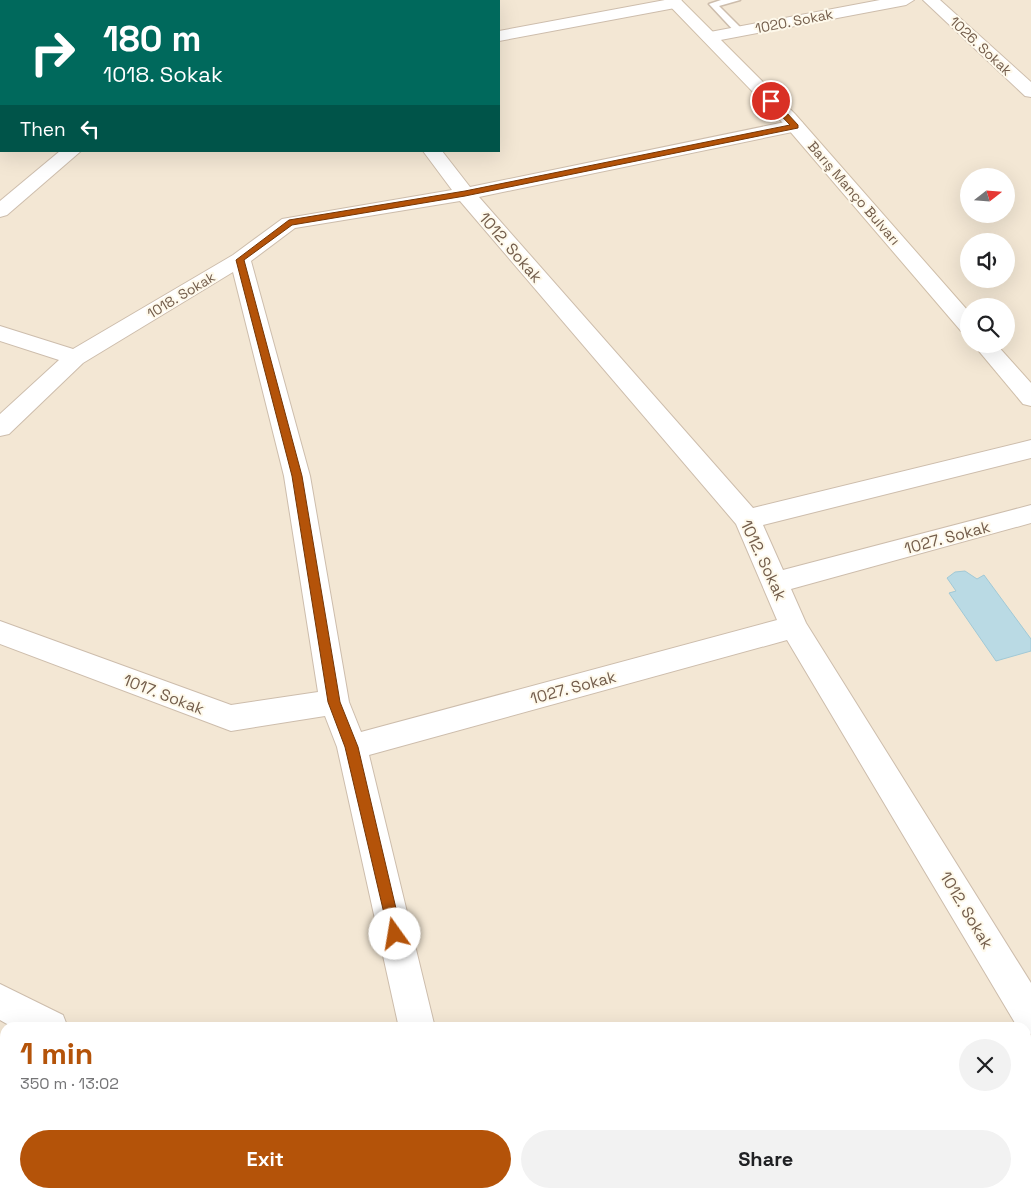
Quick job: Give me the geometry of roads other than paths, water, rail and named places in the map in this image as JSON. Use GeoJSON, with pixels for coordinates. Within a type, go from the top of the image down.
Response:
{"type":"FeatureCollection","features":[{"type":"Feature","properties":{"kind":"street","name":"1020. Sokak"},"geometry":{"type":"LineString","coordinates":[[710,37],[906,0]]}},
{"type":"Feature","properties":{"kind":"street","name":"1026. Sokak"},"geometry":{"type":"LineString","coordinates":[[932,0],[1031,92]]}},
{"type":"Feature","properties":{"kind":"street"},"geometry":{"type":"LineString","coordinates":[[500,36],[673,1]]}},
{"type":"Feature","properties":{"kind":"street","name":"Barış Manço Bulvarı"},"geometry":{"type":"LineString","coordinates":[[673,1],[796,126],[960,316]]}},
{"type":"Feature","properties":{"kind":"street","name":"1018. Sokak"},"geometry":{"type":"LineString","coordinates":[[0,428],[74,358],[240,260],[289,223],[465,194],[796,126]]}},
{"type":"Feature","properties":{"kind":"street"},"geometry":{"type":"LineString","coordinates":[[0,211],[71,152]]}},
{"type":"Feature","properties":{"kind":"street","name":"1012. Sokak"},"geometry":{"type":"LineString","coordinates":[[433,152],[465,194],[747,520],[794,628],[1031,1016]]}},
{"type":"Feature","properties":{"kind":"street"},"geometry":{"type":"LineString","coordinates":[[240,260],[297,476],[334,702],[352,747],[416,1022]]}},
{"type":"Feature","properties":{"kind":"street"},"geometry":{"type":"LineString","coordinates":[[0,333],[74,358]]}},
{"type":"Feature","properties":{"kind":"street"},"geometry":{"type":"LineString","coordinates":[[992,353],[1031,398]]}},
{"type":"Feature","properties":{"kind":"street"},"geometry":{"type":"LineString","coordinates":[[747,520],[1031,449]]}},
{"type":"Feature","properties":{"kind":"street","name":"1027. Sokak"},"geometry":{"type":"LineString","coordinates":[[776,583],[1031,514]]}},
{"type":"Feature","properties":{"kind":"street","name":"1027. Sokak"},"geometry":{"type":"LineString","coordinates":[[352,747],[794,628]]}},
{"type":"Feature","properties":{"kind":"street","name":"1017. Sokak"},"geometry":{"type":"LineString","coordinates":[[0,632],[231,718],[334,702]]}},
{"type":"Feature","properties":{"kind":"street"},"geometry":{"type":"LineString","coordinates":[[0,1001],[39,1022]]}},
{"type":"Feature","properties":{"kind":"lane"},"geometry":{"type":"LineString","coordinates":[[736,0],[713,4],[739,31]]}},
{"type":"Feature","properties":{"kind":"water"},"geometry":{"type":"Polygon","coordinates":[[[965,571],[977,579],[984,575],[1031,639],[1031,651],[996,661],[949,593],[956,591],[947,578],[955,572],[965,571]]]}}]}
